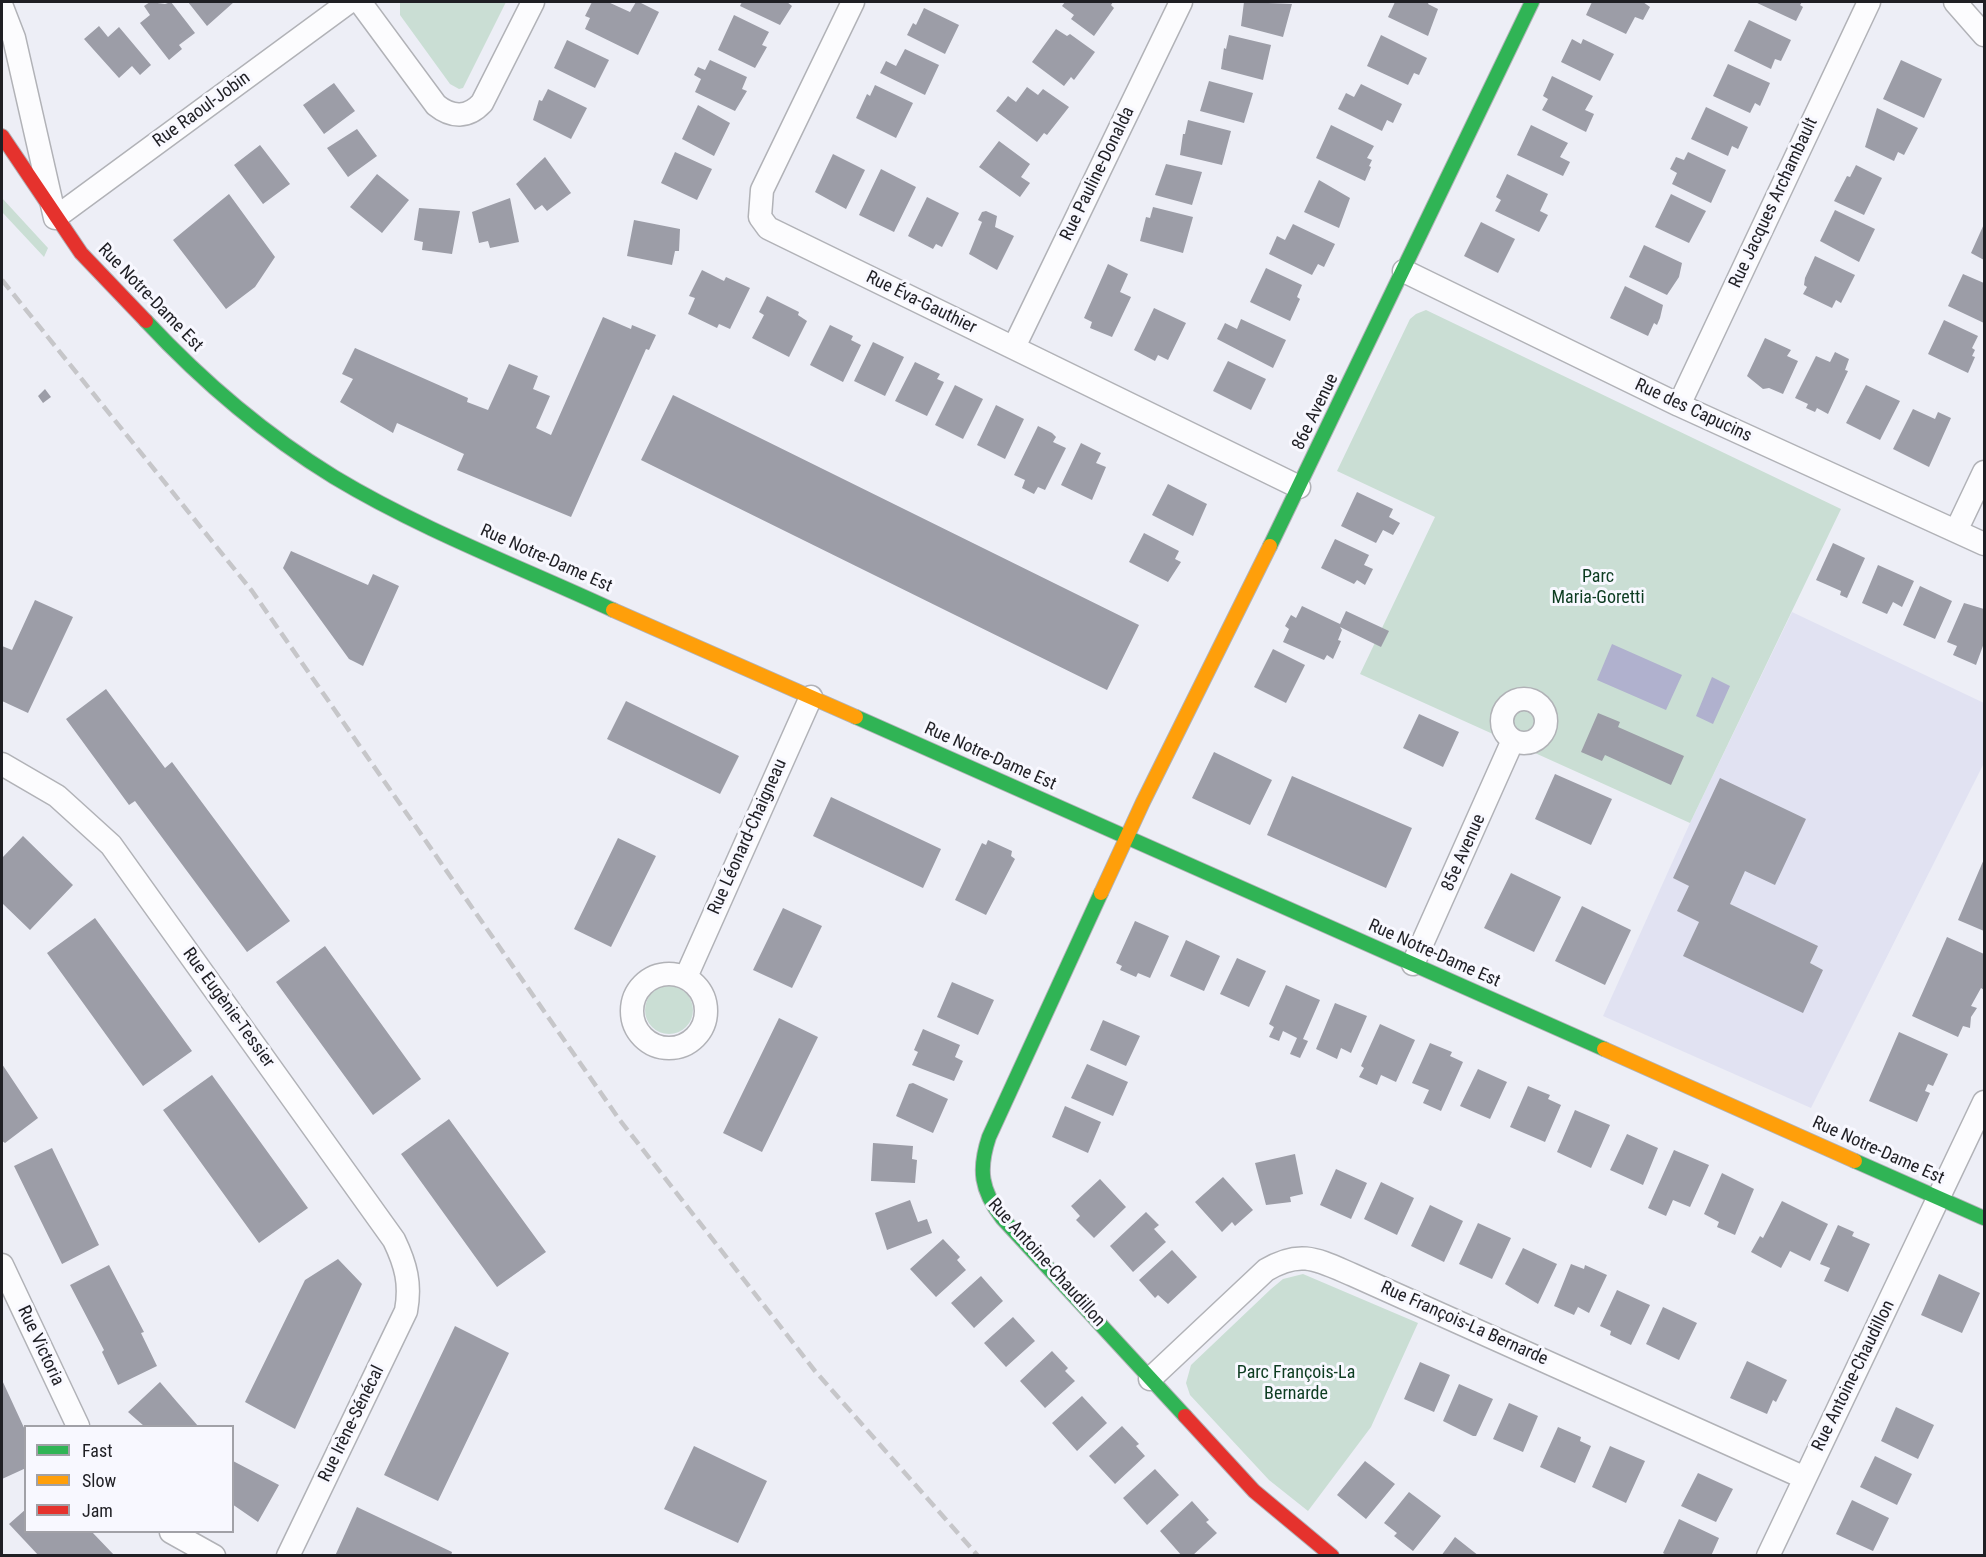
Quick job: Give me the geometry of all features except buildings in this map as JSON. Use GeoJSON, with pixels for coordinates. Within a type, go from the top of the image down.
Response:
{"type":"FeatureCollection","features":[{"type":"Feature","properties":{"kind":"main road","name":"86e Avenue"},"geometry":{"type":"LineString","coordinates":[[1127,837],[1404,271],[1532,2]]}},
{"type":"Feature","properties":{"kind":"main road","name":"Rue Notre-Dame Est"},"geometry":{"type":"LineString","coordinates":[[2,136],[55,218],[81,253],[214,390],[270,434],[335,477],[418,521],[811,698],[1984,1218]]}},
{"type":"Feature","properties":{"kind":"main road","name":"Rue Notre-Dame Est"},"geometry":{"type":"LineString","coordinates":[[9,171],[55,218]]}},
{"type":"Feature","properties":{"kind":"main road","name":"Rue Antoine-Chaudillon"},"geometry":{"type":"LineString","coordinates":[[1127,837],[989,1137],[980,1167],[980,1180],[990,1203],[1002,1218],[1254,1491],[1332,1556]]}},
{"type":"Feature","properties":{"kind":"street","name":"Rue Raoul-Jobin"},"geometry":{"type":"LineString","coordinates":[[55,218],[349,2]]}},
{"type":"Feature","properties":{"kind":"street"},"geometry":{"type":"LineString","coordinates":[[360,2],[436,105],[445,112],[464,115],[474,112],[482,103],[533,2]]}},
{"type":"Feature","properties":{"kind":"street","name":"Rue Éva-Gauthier"},"geometry":{"type":"LineString","coordinates":[[853,2],[762,190],[759,204],[760,217],[768,228],[1299,487]]}},
{"type":"Feature","properties":{"kind":"street","name":"Rue Pauline-Donalda"},"geometry":{"type":"LineString","coordinates":[[1014,347],[1181,2]]}},
{"type":"Feature","properties":{"kind":"street","name":"Rue Jacques Archambault"},"geometry":{"type":"LineString","coordinates":[[1679,405],[1869,2]]}},
{"type":"Feature","properties":{"kind":"street"},"geometry":{"type":"LineString","coordinates":[[1955,2],[1984,35]]}},
{"type":"Feature","properties":{"kind":"street"},"geometry":{"type":"LineString","coordinates":[[2,7],[15,38],[55,218]]}},
{"type":"Feature","properties":{"kind":"street","name":"Rue des Capucins"},"geometry":{"type":"LineString","coordinates":[[1404,271],[1679,405],[1984,544]]}},
{"type":"Feature","properties":{"kind":"street"},"geometry":{"type":"LineString","coordinates":[[1956,531],[1984,472]]}},
{"type":"Feature","properties":{"kind":"street","name":"Rue Léonard-Chaigneau"},"geometry":{"type":"LineString","coordinates":[[686,977],[811,698]]}},
{"type":"Feature","properties":{"kind":"street","name":"85e Avenue"},"geometry":{"type":"LineString","coordinates":[[1413,964],[1513,740]]}},
{"type":"Feature","properties":{"kind":"street","name":"Rue Eugènie-Tessier"},"geometry":{"type":"LineString","coordinates":[[2,764],[57,796],[111,845],[394,1240],[406,1268],[409,1290]]}},
{"type":"Feature","properties":{"kind":"street","name":"Rue Antoine-Chaudillon"},"geometry":{"type":"LineString","coordinates":[[1768,1556],[1984,1102]]}},
{"type":"Feature","properties":{"kind":"street","name":"Rue François-La Bernarde"},"geometry":{"type":"LineString","coordinates":[[1150,1378],[1266,1270],[1281,1260],[1308,1257],[1805,1478]]}},
{"type":"Feature","properties":{"kind":"street","name":"Rue Victoria"},"geometry":{"type":"LineString","coordinates":[[2,1265],[78,1425]]}},
{"type":"Feature","properties":{"kind":"street","name":"Rue Irène-Sénécal"},"geometry":{"type":"LineString","coordinates":[[288,1556],[399,1328],[406,1311],[409,1290]]}},
{"type":"Feature","properties":{"kind":"street"},"geometry":{"type":"LineString","coordinates":[[173,1533],[214,1556]]}},
{"type":"Feature","properties":{"kind":"shaded area"},"geometry":{"type":"Polygon","coordinates":[[[1792,612],[1984,703],[1984,763],[1811,1108],[1603,1016],[1690,823],[1792,612]]]}},
{"type":"Feature","properties":{"kind":"green space"},"geometry":{"type":"Polygon","coordinates":[[[400,2],[506,2],[463,88],[459,89],[450,84],[400,15],[400,2]]]}},
{"type":"Feature","properties":{"kind":"green space"},"geometry":{"type":"Polygon","coordinates":[[[2,198],[48,248],[44,257],[2,212],[2,198]]]}},
{"type":"Feature","properties":{"kind":"green space","name":"Parc Maria-Goretti"},"geometry":{"type":"Polygon","coordinates":[[[1426,310],[1841,509],[1690,823],[1360,674],[1435,517],[1337,471],[1410,319],[1426,310]]]}},
{"type":"Feature","properties":{"kind":"green space"},"geometry":{"type":"Polygon","coordinates":[[[664,986],[674,986],[689,996],[693,1010],[689,1024],[683,1030],[674,1034],[664,1034],[649,1024],[645,1015],[645,1005],[655,990],[664,986]]]}},
{"type":"Feature","properties":{"kind":"green space","name":"Parc François-La Bernarde"},"geometry":{"type":"Polygon","coordinates":[[[1303,1274],[1418,1323],[1371,1427],[1308,1511],[1269,1480],[1190,1395],[1186,1383],[1191,1365],[1271,1289],[1283,1279],[1303,1274]]]}},
{"type":"Feature","properties":{"kind":"water"},"geometry":{"type":"Polygon","coordinates":[[[1612,644],[1682,675],[1666,710],[1597,680],[1612,644]]]}},
{"type":"Feature","properties":{"kind":"water"},"geometry":{"type":"Polygon","coordinates":[[[1712,677],[1730,686],[1713,724],[1696,716],[1712,677]]]}},
{"type":"Feature","properties":{"kind":"railway"},"geometry":{"type":"LineString","coordinates":[[2,280],[252,591],[619,1119],[815,1371],[978,1556]]}},
{"type":"Feature","properties":{"kind":"traffic: fast"},"geometry":{"type":"LineString","coordinates":[[1270,546],[1532,2]]}},
{"type":"Feature","properties":{"kind":"traffic: fast"},"geometry":{"type":"LineString","coordinates":[[146,321],[189,365],[259,425],[334,477],[436,531],[613,610]]}},
{"type":"Feature","properties":{"kind":"traffic: fast"},"geometry":{"type":"LineString","coordinates":[[856,717],[1604,1049]]}},
{"type":"Feature","properties":{"kind":"traffic: fast"},"geometry":{"type":"LineString","coordinates":[[1101,893],[989,1137],[983,1160],[984,1179],[990,1198],[1002,1218],[1185,1416]]}},
{"type":"Feature","properties":{"kind":"traffic: fast"},"geometry":{"type":"LineString","coordinates":[[1855,1161],[1984,1218]]}},
{"type":"Feature","properties":{"kind":"traffic: slow"},"geometry":{"type":"LineString","coordinates":[[1101,893],[1143,802],[1270,546]]}},
{"type":"Feature","properties":{"kind":"traffic: slow"},"geometry":{"type":"LineString","coordinates":[[613,610],[856,717]]}},
{"type":"Feature","properties":{"kind":"traffic: slow"},"geometry":{"type":"LineString","coordinates":[[1604,1049],[1855,1161]]}},
{"type":"Feature","properties":{"kind":"traffic: jam"},"geometry":{"type":"LineString","coordinates":[[2,136],[81,253],[146,321]]}},
{"type":"Feature","properties":{"kind":"traffic: jam"},"geometry":{"type":"LineString","coordinates":[[1185,1416],[1254,1491],[1332,1556]]}}]}
